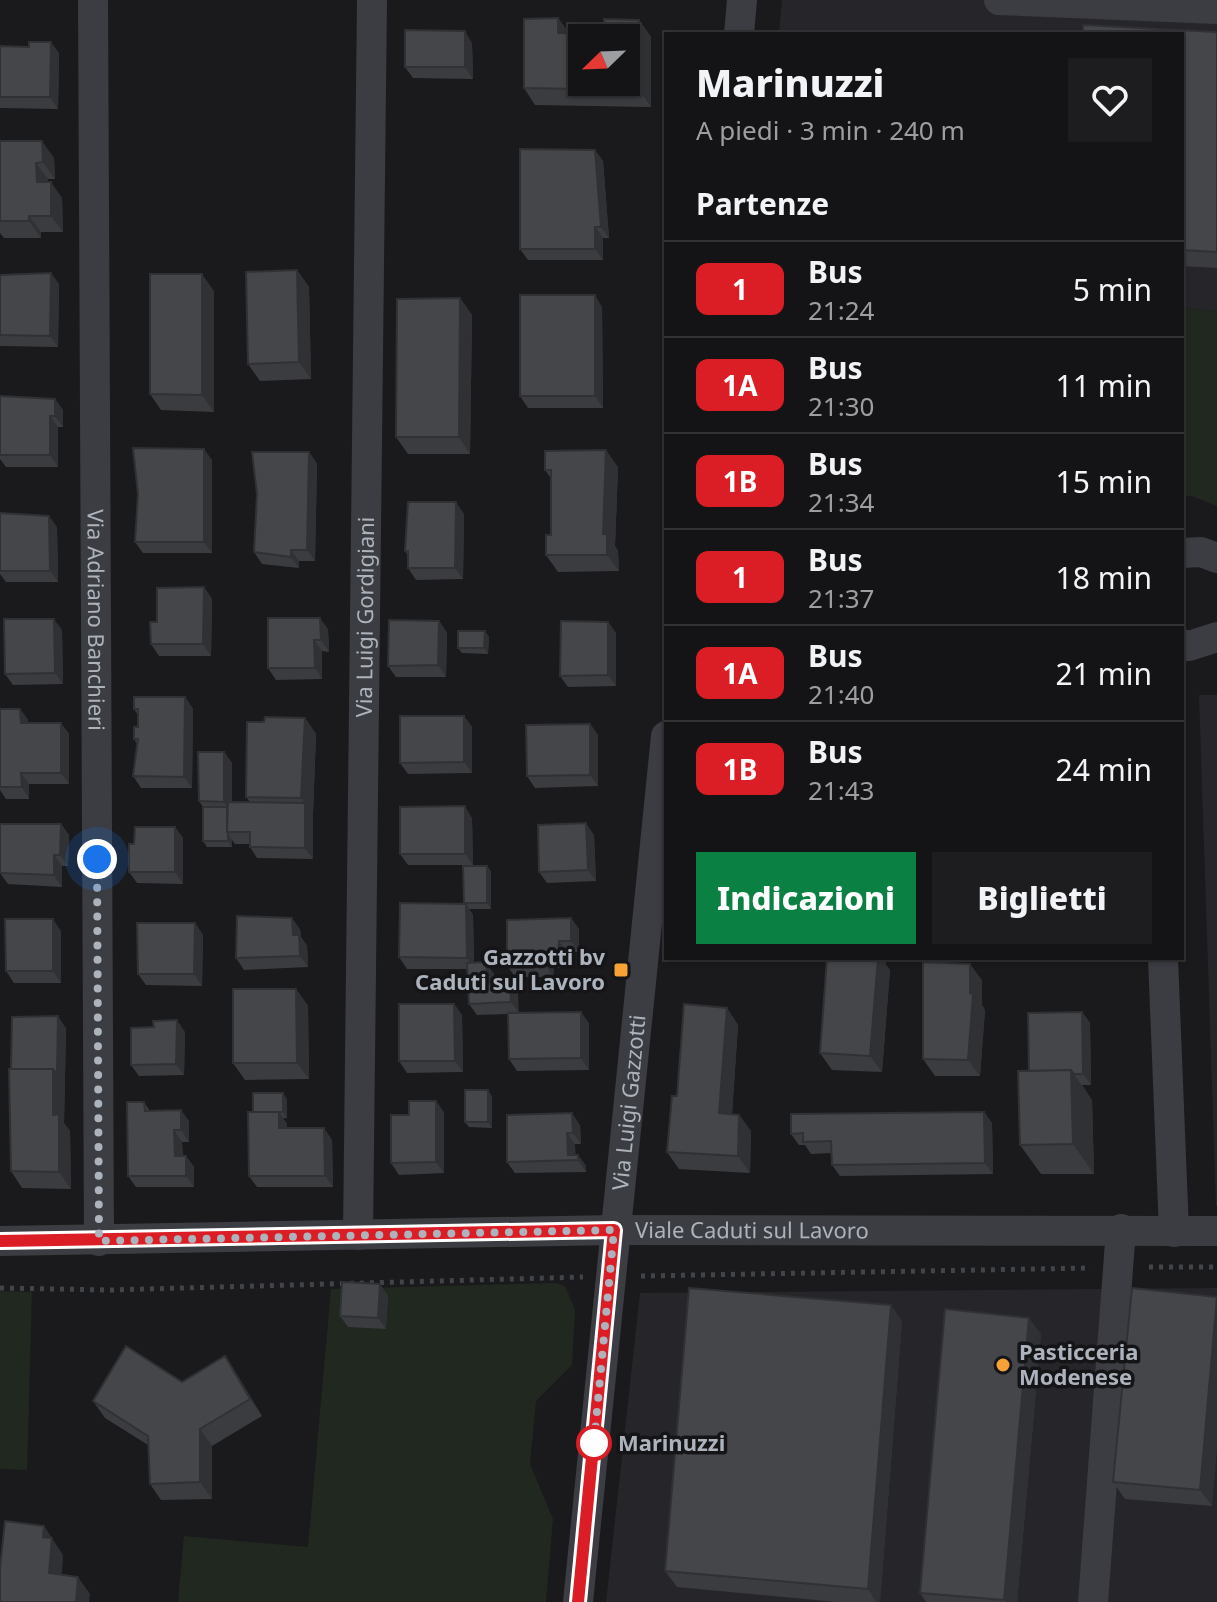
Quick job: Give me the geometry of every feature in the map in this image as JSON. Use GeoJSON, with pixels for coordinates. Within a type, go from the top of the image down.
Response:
{"type":"FeatureCollection","features":[{"type":"Feature","properties":{"kind":"street","name":"Via Adriano Banchieri"},"geometry":{"type":"LineString","coordinates":[[93,0],[99,1241]]}},
{"type":"Feature","properties":{"kind":"street","name":"Via Luigi Gordigiani"},"geometry":{"type":"LineString","coordinates":[[358,1235],[372,0]]}},
{"type":"Feature","properties":{"kind":"street"},"geometry":{"type":"LineString","coordinates":[[739,32],[742,0]]}},
{"type":"Feature","properties":{"kind":"street"},"geometry":{"type":"LineString","coordinates":[[999,0],[1217,9]]}},
{"type":"Feature","properties":{"kind":"street"},"geometry":{"type":"LineString","coordinates":[[1184,553],[1201,552],[1217,558]]}},
{"type":"Feature","properties":{"kind":"street"},"geometry":{"type":"LineString","coordinates":[[1184,645],[1189,646],[1217,637]]}},
{"type":"Feature","properties":{"kind":"street","name":"Via Luigi Gazzotti"},"geometry":{"type":"LineString","coordinates":[[578,1602],[664,755]]}},
{"type":"Feature","properties":{"kind":"street"},"geometry":{"type":"LineString","coordinates":[[1163,960],[1174,1232]]}},
{"type":"Feature","properties":{"kind":"street"},"geometry":{"type":"LineString","coordinates":[[1093,1602],[1121,1229]]}},
{"type":"Feature","properties":{"kind":"street","name":"Viale Caduti sul Lavoro"},"geometry":{"type":"LineString","coordinates":[[0,1241],[614,1230],[1217,1231]]}},
{"type":"Feature","properties":{"kind":"shaded area"},"geometry":{"type":"Polygon","coordinates":[[[782,0],[1217,0],[1217,311],[1184,308],[1184,32],[779,32],[782,0]]]}},
{"type":"Feature","properties":{"kind":"shaded area"},"geometry":{"type":"Polygon","coordinates":[[[1184,308],[1217,311],[1217,506],[1184,496],[1184,308]]]}},
{"type":"Feature","properties":{"kind":"shaded area"},"geometry":{"type":"Polygon","coordinates":[[[1199,695],[1217,695],[1217,1206],[1216,1206],[1199,695]]]}},
{"type":"Feature","properties":{"kind":"shaded area"},"geometry":{"type":"Polygon","coordinates":[[[556,1283],[565,1286],[575,1310],[572,1365],[536,1401],[530,1464],[553,1519],[546,1602],[178,1602],[184,1536],[308,1547],[331,1289],[556,1283]]]}},
{"type":"Feature","properties":{"kind":"shaded area"},"geometry":{"type":"Polygon","coordinates":[[[1217,1288],[1217,1602],[606,1602],[640,1293],[1217,1288]]]}},
{"type":"Feature","properties":{"kind":"shaded area"},"geometry":{"type":"Polygon","coordinates":[[[0,1291],[32,1292],[27,1470],[0,1469],[0,1291]]]}},
{"type":"Feature","properties":{"kind":"building"},"geometry":{"type":"Polygon","coordinates":[[[558,18],[558,33],[568,33],[568,89],[524,88],[524,19],[558,18]]]}},
{"type":"Feature","properties":{"kind":"building"},"geometry":{"type":"Polygon","coordinates":[[[604,19],[639,20],[639,24],[604,24],[604,19]]]}},
{"type":"Feature","properties":{"kind":"building"},"geometry":{"type":"Polygon","coordinates":[[[1083,25],[1217,32],[1217,252],[1184,250],[1184,32],[1083,32],[1083,25]]]}},
{"type":"Feature","properties":{"kind":"building"},"geometry":{"type":"Polygon","coordinates":[[[405,30],[465,31],[465,67],[405,67],[405,30]]]}},
{"type":"Feature","properties":{"kind":"building"},"geometry":{"type":"Polygon","coordinates":[[[29,42],[51,42],[50,97],[0,97],[0,46],[29,47],[29,42]]]}},
{"type":"Feature","properties":{"kind":"building"},"geometry":{"type":"Polygon","coordinates":[[[0,141],[42,141],[43,162],[36,163],[37,182],[51,182],[51,216],[29,216],[29,221],[0,221],[0,141]]]}},
{"type":"Feature","properties":{"kind":"building"},"geometry":{"type":"Polygon","coordinates":[[[520,149],[595,150],[601,227],[595,227],[595,249],[520,249],[520,149]]]}},
{"type":"Feature","properties":{"kind":"building"},"geometry":{"type":"Polygon","coordinates":[[[297,270],[299,362],[248,364],[246,272],[297,270]]]}},
{"type":"Feature","properties":{"kind":"building"},"geometry":{"type":"Polygon","coordinates":[[[51,273],[50,336],[0,335],[0,275],[51,273]]]}},
{"type":"Feature","properties":{"kind":"building"},"geometry":{"type":"Polygon","coordinates":[[[150,274],[202,274],[202,395],[150,394],[150,274]]]}},
{"type":"Feature","properties":{"kind":"building"},"geometry":{"type":"Polygon","coordinates":[[[520,295],[595,295],[595,396],[520,396],[520,295]]]}},
{"type":"Feature","properties":{"kind":"building"},"geometry":{"type":"Polygon","coordinates":[[[460,298],[459,437],[396,437],[397,299],[460,298]]]}},
{"type":"Feature","properties":{"kind":"building"},"geometry":{"type":"Polygon","coordinates":[[[0,396],[55,399],[55,416],[50,416],[50,455],[0,455],[0,396]]]}},
{"type":"Feature","properties":{"kind":"building"},"geometry":{"type":"Polygon","coordinates":[[[133,448],[204,449],[204,542],[135,542],[138,494],[133,448]]]}},
{"type":"Feature","properties":{"kind":"building"},"geometry":{"type":"Polygon","coordinates":[[[606,450],[603,534],[607,534],[607,555],[546,555],[546,535],[551,535],[551,470],[545,470],[545,451],[606,450]]]}},
{"type":"Feature","properties":{"kind":"building"},"geometry":{"type":"Polygon","coordinates":[[[252,452],[309,452],[307,550],[291,550],[291,557],[254,552],[257,494],[252,452]]]}},
{"type":"Feature","properties":{"kind":"building"},"geometry":{"type":"Polygon","coordinates":[[[408,502],[456,502],[455,568],[408,568],[408,551],[405,551],[408,502]]]}},
{"type":"Feature","properties":{"kind":"building"},"geometry":{"type":"Polygon","coordinates":[[[0,513],[49,516],[50,571],[0,571],[0,513]]]}},
{"type":"Feature","properties":{"kind":"building"},"geometry":{"type":"Polygon","coordinates":[[[204,587],[203,644],[151,644],[150,622],[157,622],[157,588],[204,587]]]}},
{"type":"Feature","properties":{"kind":"building"},"geometry":{"type":"Polygon","coordinates":[[[268,618],[320,618],[321,640],[314,640],[315,668],[268,668],[268,618]]]}},
{"type":"Feature","properties":{"kind":"building"},"geometry":{"type":"Polygon","coordinates":[[[4,619],[54,619],[55,673],[5,674],[4,619]]]}},
{"type":"Feature","properties":{"kind":"building"},"geometry":{"type":"Polygon","coordinates":[[[389,620],[439,621],[438,665],[388,666],[389,620]]]}},
{"type":"Feature","properties":{"kind":"building"},"geometry":{"type":"Polygon","coordinates":[[[561,621],[608,622],[608,675],[560,676],[561,621]]]}},
{"type":"Feature","properties":{"kind":"building"},"geometry":{"type":"Polygon","coordinates":[[[458,631],[485,631],[484,648],[458,648],[458,631]]]}},
{"type":"Feature","properties":{"kind":"building"},"geometry":{"type":"Polygon","coordinates":[[[134,697],[185,697],[184,777],[133,776],[138,739],[134,739],[138,709],[134,709],[134,697]]]}},
{"type":"Feature","properties":{"kind":"building"},"geometry":{"type":"Polygon","coordinates":[[[0,709],[20,709],[21,723],[61,723],[61,773],[21,773],[22,787],[0,787],[0,709]]]}},
{"type":"Feature","properties":{"kind":"building"},"geometry":{"type":"Polygon","coordinates":[[[400,716],[464,716],[464,762],[400,763],[400,716]]]}},
{"type":"Feature","properties":{"kind":"building"},"geometry":{"type":"Polygon","coordinates":[[[265,717],[305,718],[301,798],[246,797],[247,722],[264,722],[265,717]]]}},
{"type":"Feature","properties":{"kind":"building"},"geometry":{"type":"Polygon","coordinates":[[[590,724],[590,775],[527,776],[526,725],[590,724]]]}},
{"type":"Feature","properties":{"kind":"building"},"geometry":{"type":"Polygon","coordinates":[[[198,752],[224,752],[224,802],[199,801],[198,752]]]}},
{"type":"Feature","properties":{"kind":"building"},"geometry":{"type":"Polygon","coordinates":[[[228,802],[305,803],[305,848],[250,847],[250,832],[227,832],[228,802]]]}},
{"type":"Feature","properties":{"kind":"building"},"geometry":{"type":"Polygon","coordinates":[[[465,806],[465,854],[400,854],[400,807],[465,806]]]}},
{"type":"Feature","properties":{"kind":"building"},"geometry":{"type":"Polygon","coordinates":[[[203,807],[227,807],[228,841],[203,841],[203,807]]]}},
{"type":"Feature","properties":{"kind":"building"},"geometry":{"type":"Polygon","coordinates":[[[586,823],[588,870],[539,872],[538,825],[586,823]]]}},
{"type":"Feature","properties":{"kind":"building"},"geometry":{"type":"Polygon","coordinates":[[[0,824],[61,824],[60,855],[54,855],[54,875],[0,873],[0,824]]]}},
{"type":"Feature","properties":{"kind":"building"},"geometry":{"type":"Polygon","coordinates":[[[135,827],[175,827],[175,872],[129,872],[129,844],[134,844],[135,827]]]}},
{"type":"Feature","properties":{"kind":"building"},"geometry":{"type":"Polygon","coordinates":[[[463,866],[487,866],[487,903],[464,903],[463,866]]]}},
{"type":"Feature","properties":{"kind":"building"},"geometry":{"type":"Polygon","coordinates":[[[400,903],[466,904],[467,958],[399,957],[400,903]]]}},
{"type":"Feature","properties":{"kind":"building"},"geometry":{"type":"Polygon","coordinates":[[[237,916],[292,918],[293,935],[299,935],[300,956],[236,958],[237,916]]]}},
{"type":"Feature","properties":{"kind":"building"},"geometry":{"type":"Polygon","coordinates":[[[571,918],[571,941],[559,941],[558,956],[546,956],[546,966],[507,965],[507,920],[571,918]]]}},
{"type":"Feature","properties":{"kind":"building"},"geometry":{"type":"Polygon","coordinates":[[[5,919],[53,919],[53,971],[6,971],[5,919]]]}},
{"type":"Feature","properties":{"kind":"building"},"geometry":{"type":"Polygon","coordinates":[[[137,923],[195,923],[194,974],[138,974],[137,923]]]}},
{"type":"Feature","properties":{"kind":"building"},"geometry":{"type":"Polygon","coordinates":[[[827,960],[878,960],[870,1056],[820,1053],[827,960]]]}},
{"type":"Feature","properties":{"kind":"building"},"geometry":{"type":"Polygon","coordinates":[[[486,962],[488,984],[510,982],[511,1002],[469,1004],[467,963],[486,962]]]}},
{"type":"Feature","properties":{"kind":"building"},"geometry":{"type":"Polygon","coordinates":[[[923,962],[970,964],[970,993],[973,994],[968,1060],[923,1059],[923,962]]]}},
{"type":"Feature","properties":{"kind":"building"},"geometry":{"type":"Polygon","coordinates":[[[233,989],[296,989],[297,1063],[233,1063],[233,989]]]}},
{"type":"Feature","properties":{"kind":"building"},"geometry":{"type":"Polygon","coordinates":[[[399,1004],[454,1004],[455,1061],[399,1061],[399,1004]]]}},
{"type":"Feature","properties":{"kind":"building"},"geometry":{"type":"Polygon","coordinates":[[[684,1004],[727,1008],[719,1113],[739,1115],[738,1156],[667,1152],[672,1096],[677,1096],[684,1004]]]}},
{"type":"Feature","properties":{"kind":"building"},"geometry":{"type":"Polygon","coordinates":[[[581,1012],[581,1058],[509,1059],[508,1013],[581,1012]]]}},
{"type":"Feature","properties":{"kind":"building"},"geometry":{"type":"Polygon","coordinates":[[[1082,1012],[1083,1074],[1074,1074],[1071,1070],[1029,1071],[1028,1013],[1082,1012]]]}},
{"type":"Feature","properties":{"kind":"building"},"geometry":{"type":"Polygon","coordinates":[[[58,1016],[57,1074],[53,1069],[11,1069],[12,1017],[58,1016]]]}},
{"type":"Feature","properties":{"kind":"building"},"geometry":{"type":"Polygon","coordinates":[[[177,1020],[176,1064],[131,1065],[131,1028],[154,1027],[153,1021],[177,1020]]]}},
{"type":"Feature","properties":{"kind":"building"},"geometry":{"type":"Polygon","coordinates":[[[9,1069],[53,1069],[53,1115],[59,1114],[59,1172],[11,1171],[9,1069]]]}},
{"type":"Feature","properties":{"kind":"building"},"geometry":{"type":"Polygon","coordinates":[[[1071,1070],[1073,1144],[1020,1145],[1018,1071],[1071,1070]]]}},
{"type":"Feature","properties":{"kind":"building"},"geometry":{"type":"Polygon","coordinates":[[[465,1090],[488,1090],[488,1122],[465,1122],[465,1090]]]}},
{"type":"Feature","properties":{"kind":"building"},"geometry":{"type":"Polygon","coordinates":[[[253,1093],[283,1093],[283,1112],[253,1112],[253,1093]]]}},
{"type":"Feature","properties":{"kind":"building"},"geometry":{"type":"Polygon","coordinates":[[[409,1101],[436,1101],[436,1162],[391,1163],[391,1115],[409,1115],[409,1101]]]}},
{"type":"Feature","properties":{"kind":"building"},"geometry":{"type":"Polygon","coordinates":[[[127,1102],[144,1102],[145,1111],[181,1110],[181,1130],[174,1130],[175,1156],[186,1156],[186,1176],[128,1176],[127,1102]]]}},
{"type":"Feature","properties":{"kind":"building"},"geometry":{"type":"Polygon","coordinates":[[[248,1112],[279,1112],[279,1128],[324,1128],[325,1176],[249,1176],[248,1112]]]}},
{"type":"Feature","properties":{"kind":"building"},"geometry":{"type":"Polygon","coordinates":[[[984,1112],[985,1163],[832,1165],[831,1141],[803,1142],[803,1133],[791,1134],[791,1114],[984,1112]]]}},
{"type":"Feature","properties":{"kind":"building"},"geometry":{"type":"Polygon","coordinates":[[[572,1113],[573,1133],[567,1133],[568,1155],[578,1155],[578,1160],[507,1162],[507,1115],[572,1113]]]}},
{"type":"Feature","properties":{"kind":"building"},"geometry":{"type":"Polygon","coordinates":[[[342,1282],[380,1284],[378,1318],[340,1316],[342,1282]]]}},
{"type":"Feature","properties":{"kind":"building"},"geometry":{"type":"Polygon","coordinates":[[[689,1288],[891,1305],[868,1589],[665,1571],[689,1288]]]}},
{"type":"Feature","properties":{"kind":"building"},"geometry":{"type":"Polygon","coordinates":[[[1132,1288],[1217,1297],[1200,1490],[1113,1482],[1132,1288]]]}},
{"type":"Feature","properties":{"kind":"building"},"geometry":{"type":"Polygon","coordinates":[[[945,1309],[1029,1318],[1004,1600],[920,1593],[945,1309]]]}},
{"type":"Feature","properties":{"kind":"building"},"geometry":{"type":"Polygon","coordinates":[[[126,1346],[182,1382],[225,1356],[250,1399],[200,1429],[200,1482],[150,1484],[148,1436],[93,1401],[126,1346]]]}},
{"type":"Feature","properties":{"kind":"building"},"geometry":{"type":"Polygon","coordinates":[[[5,1521],[44,1526],[43,1537],[52,1538],[49,1573],[78,1577],[76,1602],[0,1602],[5,1521]]]}},
{"type":"Feature","properties":{"kind":"bus line","name":"1"},"geometry":{"type":"LineString","coordinates":[[0,1241],[614,1230],[578,1602]]}},
{"type":"Feature","properties":{"kind":"place","name":"Gazzotti bv Caduti sul Lavoro"},"geometry":{"type":"Point","coordinates":[621,970]}},
{"type":"Feature","properties":{"kind":"place","name":"Pasticceria Modenese"},"geometry":{"type":"Point","coordinates":[1003,1365]}},
{"type":"Feature","properties":{"kind":"place","name":"Marinuzzi"},"geometry":{"type":"Point","coordinates":[594,1443]}},
{"type":"Feature","properties":{"kind":"route"},"geometry":{"type":"LineString","coordinates":[[97,859],[99,1241],[614,1230],[594,1443]]}}]}
